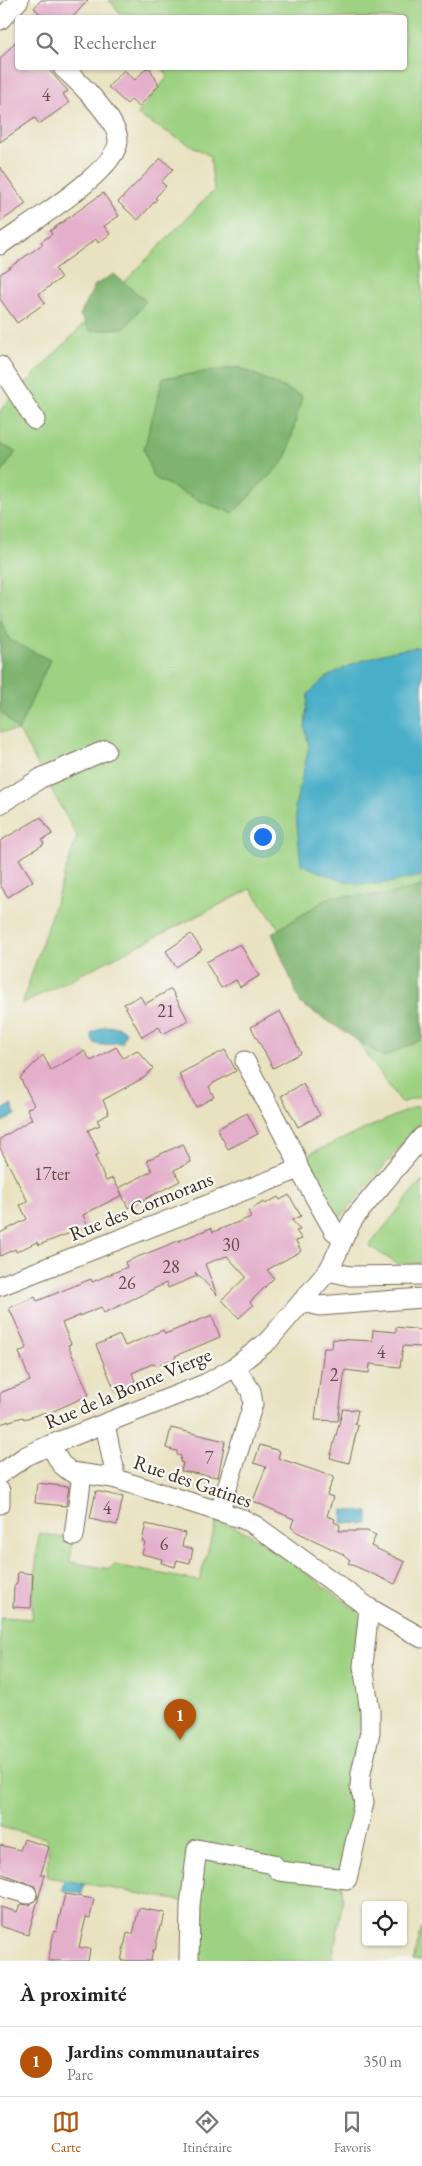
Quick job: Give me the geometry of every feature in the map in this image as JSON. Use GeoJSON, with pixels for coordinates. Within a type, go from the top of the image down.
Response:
{"type":"FeatureCollection","features":[{"type":"Feature","properties":{"kind":"street"},"geometry":{"type":"LineString","coordinates":[[8,20],[19,0]]}},
{"type":"Feature","properties":{"kind":"street"},"geometry":{"type":"LineString","coordinates":[[0,245],[95,177],[118,150],[118,139],[114,126],[80,82],[65,70]]}},
{"type":"Feature","properties":{"kind":"street"},"geometry":{"type":"LineString","coordinates":[[0,366],[35,420]]}},
{"type":"Feature","properties":{"kind":"street"},"geometry":{"type":"LineString","coordinates":[[0,804],[41,778],[106,750]]}},
{"type":"Feature","properties":{"kind":"street"},"geometry":{"type":"LineString","coordinates":[[245,1061],[299,1169],[334,1230],[343,1238]]}},
{"type":"Feature","properties":{"kind":"street","name":"Rue de la Bonne Vierge"},"geometry":{"type":"LineString","coordinates":[[0,1474],[26,1456],[50,1445],[207,1383],[235,1367],[268,1341],[328,1271],[355,1217],[422,1137]]}},
{"type":"Feature","properties":{"kind":"street","name":"Rue des Cormorans"},"geometry":{"type":"LineString","coordinates":[[0,1286],[299,1169]]}},
{"type":"Feature","properties":{"kind":"street"},"geometry":{"type":"LineString","coordinates":[[328,1271],[350,1276],[422,1275]]}},
{"type":"Feature","properties":{"kind":"street"},"geometry":{"type":"LineString","coordinates":[[302,1301],[319,1306],[422,1298]]}},
{"type":"Feature","properties":{"kind":"street"},"geometry":{"type":"LineString","coordinates":[[220,1510],[253,1404],[251,1391],[235,1367]]}},
{"type":"Feature","properties":{"kind":"street"},"geometry":{"type":"LineString","coordinates":[[105,1424],[114,1468],[113,1478]]}},
{"type":"Feature","properties":{"kind":"street","name":"Rue des Gatines"},"geometry":{"type":"LineString","coordinates":[[50,1445],[61,1464],[71,1472],[113,1478],[220,1510],[256,1526],[369,1608],[422,1638]]}},
{"type":"Feature","properties":{"kind":"street"},"geometry":{"type":"LineString","coordinates":[[74,1536],[82,1474]]}},
{"type":"Feature","properties":{"kind":"street"},"geometry":{"type":"LineString","coordinates":[[0,1492],[0,1504]]}},
{"type":"Feature","properties":{"kind":"street"},"geometry":{"type":"LineString","coordinates":[[189,1961],[190,1905],[197,1848],[273,1864],[279,1871],[347,1879],[364,1802],[360,1787],[361,1773],[370,1732],[370,1710],[363,1666],[369,1608]]}},
{"type":"Feature","properties":{"kind":"street"},"geometry":{"type":"LineString","coordinates":[[0,1886],[26,1894]]}},
{"type":"Feature","properties":{"kind":"green space"},"geometry":{"type":"Polygon","coordinates":[[[109,0],[422,0],[422,1096],[401,1103],[251,889],[22,1004],[77,836],[19,731],[0,732],[0,410],[214,190],[210,156],[137,115],[168,76],[164,70],[407,70],[407,15],[121,15],[109,0]]]}},
{"type":"Feature","properties":{"kind":"green space"},"geometry":{"type":"Polygon","coordinates":[[[114,274],[146,301],[125,328],[90,331],[80,315],[95,285],[114,274]]]}},
{"type":"Feature","properties":{"kind":"green space"},"geometry":{"type":"Polygon","coordinates":[[[239,367],[302,396],[286,459],[233,513],[202,502],[153,477],[144,449],[163,378],[239,367]]]}},
{"type":"Feature","properties":{"kind":"green space"},"geometry":{"type":"Polygon","coordinates":[[[0,444],[16,452],[0,475],[0,444]]]}},
{"type":"Feature","properties":{"kind":"green space"},"geometry":{"type":"Polygon","coordinates":[[[0,619],[10,640],[50,660],[18,731],[0,711],[0,619]]]}},
{"type":"Feature","properties":{"kind":"green space"},"geometry":{"type":"Polygon","coordinates":[[[422,886],[422,1039],[384,1057],[301,1004],[272,933],[332,896],[385,895],[422,886]]]}},
{"type":"Feature","properties":{"kind":"green space"},"geometry":{"type":"Polygon","coordinates":[[[417,1106],[422,1111],[422,1121],[341,1217],[334,1217],[329,1210],[308,1162],[311,1153],[417,1106]]]}},
{"type":"Feature","properties":{"kind":"green space"},"geometry":{"type":"Polygon","coordinates":[[[422,1180],[422,1263],[397,1264],[369,1246],[422,1180]]]}},
{"type":"Feature","properties":{"kind":"green space"},"geometry":{"type":"Polygon","coordinates":[[[217,1520],[246,1532],[362,1614],[364,1702],[356,1803],[340,1872],[343,1899],[332,1961],[196,1961],[198,1904],[47,1877],[49,1848],[45,1838],[0,1827],[0,1617],[31,1619],[39,1533],[73,1540],[70,1562],[109,1569],[114,1565],[199,1581],[217,1520]]]}},
{"type":"Feature","properties":{"kind":"green space"},"geometry":{"type":"Polygon","coordinates":[[[422,1927],[422,1961],[413,1961],[422,1927]]]}},
{"type":"Feature","properties":{"kind":"water"},"geometry":{"type":"Polygon","coordinates":[[[422,647],[422,876],[382,884],[359,884],[333,877],[301,864],[295,806],[309,747],[305,728],[308,694],[329,676],[353,664],[388,653],[422,647]]]}},
{"type":"Feature","properties":{"kind":"water"},"geometry":{"type":"Polygon","coordinates":[[[105,1026],[118,1027],[126,1031],[122,1043],[101,1045],[93,1042],[91,1033],[105,1026]]]}},
{"type":"Feature","properties":{"kind":"water"},"geometry":{"type":"Polygon","coordinates":[[[11,1105],[16,1115],[0,1123],[0,1111],[11,1105]]]}},
{"type":"Feature","properties":{"kind":"water"},"geometry":{"type":"Polygon","coordinates":[[[343,1510],[368,1512],[368,1524],[342,1523],[343,1510]]]}},
{"type":"Feature","properties":{"kind":"water"},"geometry":{"type":"Polygon","coordinates":[[[64,1880],[84,1884],[82,1894],[62,1890],[64,1880]]]}},
{"type":"Feature","properties":{"kind":"building"},"geometry":{"type":"Polygon","coordinates":[[[41,0],[88,0],[75,15],[42,15],[34,8],[41,0]]]}},
{"type":"Feature","properties":{"kind":"building"},"geometry":{"type":"Polygon","coordinates":[[[15,42],[15,70],[49,70],[68,91],[63,94],[69,103],[39,124],[35,118],[0,142],[0,59],[15,42]]]}},
{"type":"Feature","properties":{"kind":"building"},"geometry":{"type":"Polygon","coordinates":[[[124,70],[135,80],[144,70],[151,70],[159,85],[139,107],[131,100],[127,104],[108,87],[124,70]]]}},
{"type":"Feature","properties":{"kind":"building"},"geometry":{"type":"Polygon","coordinates":[[[161,158],[173,169],[161,182],[166,186],[138,220],[118,202],[161,158]]]}},
{"type":"Feature","properties":{"kind":"building"},"geometry":{"type":"Polygon","coordinates":[[[0,167],[26,204],[0,222],[0,167]]]}},
{"type":"Feature","properties":{"kind":"building"},"geometry":{"type":"Polygon","coordinates":[[[103,193],[119,216],[104,226],[110,234],[98,243],[96,239],[55,269],[61,278],[39,294],[45,303],[17,323],[0,299],[0,274],[43,244],[41,242],[52,234],[50,231],[103,193]]]}},
{"type":"Feature","properties":{"kind":"building"},"geometry":{"type":"Polygon","coordinates":[[[41,817],[52,834],[42,840],[44,844],[19,859],[33,881],[8,897],[0,885],[0,841],[41,817]]]}},
{"type":"Feature","properties":{"kind":"building"},"geometry":{"type":"Polygon","coordinates":[[[191,934],[202,950],[176,967],[166,951],[191,934]]]}},
{"type":"Feature","properties":{"kind":"building"},"geometry":{"type":"Polygon","coordinates":[[[240,944],[259,976],[240,987],[236,980],[221,988],[206,962],[240,944]]]}},
{"type":"Feature","properties":{"kind":"building"},"geometry":{"type":"Polygon","coordinates":[[[171,989],[188,1020],[163,1034],[159,1027],[142,1037],[124,1004],[140,996],[145,1004],[171,989]]]}},
{"type":"Feature","properties":{"kind":"building"},"geometry":{"type":"Polygon","coordinates":[[[280,1011],[301,1053],[273,1068],[251,1027],[280,1011]]]}},
{"type":"Feature","properties":{"kind":"building"},"geometry":{"type":"Polygon","coordinates":[[[116,1047],[123,1058],[137,1050],[153,1068],[145,1077],[103,1100],[109,1114],[97,1120],[100,1125],[88,1130],[99,1154],[95,1156],[106,1181],[113,1178],[122,1195],[83,1215],[88,1226],[39,1245],[37,1242],[16,1252],[15,1249],[0,1256],[0,1233],[27,1219],[20,1205],[28,1202],[0,1148],[0,1139],[32,1119],[27,1109],[34,1105],[20,1078],[43,1055],[51,1070],[84,1051],[91,1061],[116,1047]]]}},
{"type":"Feature","properties":{"kind":"building"},"geometry":{"type":"Polygon","coordinates":[[[225,1050],[236,1071],[212,1084],[209,1087],[214,1097],[196,1107],[179,1074],[225,1050]]]}},
{"type":"Feature","properties":{"kind":"building"},"geometry":{"type":"Polygon","coordinates":[[[303,1084],[320,1115],[298,1127],[281,1096],[303,1084]]]}},
{"type":"Feature","properties":{"kind":"building"},"geometry":{"type":"Polygon","coordinates":[[[247,1113],[258,1134],[228,1149],[217,1129],[247,1113]]]}},
{"type":"Feature","properties":{"kind":"building"},"geometry":{"type":"Polygon","coordinates":[[[183,1144],[191,1162],[174,1170],[180,1181],[128,1208],[119,1188],[152,1171],[147,1160],[183,1144]]]}},
{"type":"Feature","properties":{"kind":"building"},"geometry":{"type":"Polygon","coordinates":[[[289,1195],[301,1216],[292,1220],[300,1230],[296,1231],[302,1239],[296,1241],[301,1251],[267,1270],[274,1278],[250,1302],[253,1305],[239,1318],[222,1300],[246,1277],[227,1256],[205,1264],[217,1295],[195,1272],[197,1276],[168,1288],[166,1283],[104,1313],[101,1307],[62,1323],[71,1344],[68,1345],[89,1395],[47,1414],[46,1412],[0,1424],[0,1393],[30,1381],[19,1352],[27,1348],[9,1308],[35,1297],[37,1301],[91,1279],[92,1282],[127,1267],[125,1262],[211,1228],[213,1232],[251,1217],[248,1211],[264,1202],[265,1204],[278,1197],[280,1200],[289,1195]]]}},
{"type":"Feature","properties":{"kind":"building"},"geometry":{"type":"Polygon","coordinates":[[[212,1315],[220,1337],[175,1356],[176,1358],[157,1365],[152,1364],[132,1373],[136,1384],[116,1393],[96,1345],[120,1335],[125,1346],[163,1330],[165,1334],[212,1315]]]}},
{"type":"Feature","properties":{"kind":"building"},"geometry":{"type":"Polygon","coordinates":[[[396,1327],[422,1330],[422,1347],[403,1346],[400,1367],[370,1364],[369,1373],[345,1370],[338,1421],[315,1420],[324,1348],[332,1348],[333,1339],[372,1341],[373,1330],[396,1332],[396,1327]]]}},
{"type":"Feature","properties":{"kind":"building"},"geometry":{"type":"Polygon","coordinates":[[[343,1409],[358,1410],[355,1424],[358,1425],[349,1463],[330,1458],[343,1409]]]}},
{"type":"Feature","properties":{"kind":"building"},"geometry":{"type":"Polygon","coordinates":[[[171,1428],[225,1441],[218,1477],[181,1471],[183,1463],[180,1462],[181,1456],[177,1455],[177,1451],[166,1448],[171,1428]]]}},
{"type":"Feature","properties":{"kind":"building"},"geometry":{"type":"Polygon","coordinates":[[[260,1445],[280,1451],[278,1458],[334,1477],[327,1495],[333,1497],[327,1516],[335,1519],[334,1522],[340,1525],[339,1531],[367,1531],[376,1535],[371,1546],[405,1562],[395,1584],[348,1563],[350,1560],[343,1554],[297,1532],[291,1527],[294,1519],[253,1501],[266,1467],[254,1463],[260,1445]]]}},
{"type":"Feature","properties":{"kind":"building"},"geometry":{"type":"Polygon","coordinates":[[[37,1483],[69,1487],[66,1506],[35,1503],[37,1483]]]}},
{"type":"Feature","properties":{"kind":"building"},"geometry":{"type":"Polygon","coordinates":[[[96,1491],[123,1497],[117,1525],[90,1519],[96,1491]]]}},
{"type":"Feature","properties":{"kind":"building"},"geometry":{"type":"Polygon","coordinates":[[[146,1524],[185,1533],[182,1546],[193,1549],[190,1563],[177,1560],[175,1567],[161,1563],[162,1559],[142,1554],[145,1542],[142,1541],[146,1524]]]}},
{"type":"Feature","properties":{"kind":"building"},"geometry":{"type":"Polygon","coordinates":[[[18,1572],[33,1574],[31,1608],[13,1607],[14,1587],[17,1583],[18,1572]]]}},
{"type":"Feature","properties":{"kind":"building"},"geometry":{"type":"Polygon","coordinates":[[[24,1839],[49,1847],[41,1874],[45,1875],[28,1935],[0,1926],[0,1907],[17,1912],[20,1904],[30,1905],[38,1897],[35,1886],[0,1873],[0,1845],[20,1850],[24,1839]]]}},
{"type":"Feature","properties":{"kind":"building"},"geometry":{"type":"Polygon","coordinates":[[[65,1894],[94,1899],[90,1918],[86,1917],[79,1947],[90,1949],[88,1961],[48,1961],[54,1931],[56,1932],[65,1894]]]}},
{"type":"Feature","properties":{"kind":"building"},"geometry":{"type":"Polygon","coordinates":[[[139,1908],[165,1913],[155,1950],[153,1950],[151,1961],[121,1961],[127,1933],[133,1934],[139,1908]]]}},
{"type":"Feature","properties":{"kind":"place","name":"Jardins communautaires"},"geometry":{"type":"Point","coordinates":[180,1740]}}]}
